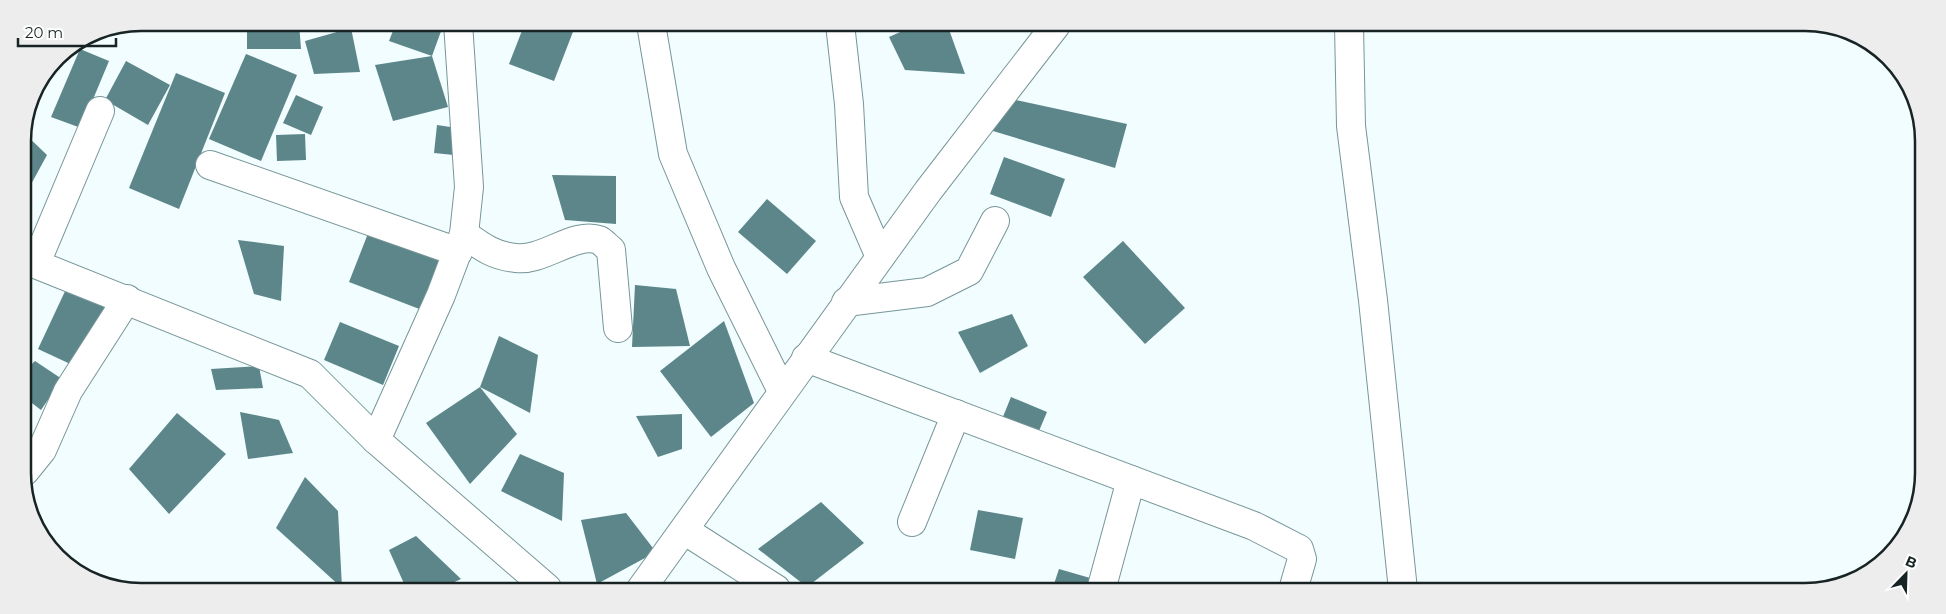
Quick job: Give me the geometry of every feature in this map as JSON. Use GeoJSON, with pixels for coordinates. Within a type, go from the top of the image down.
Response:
{"type":"FeatureCollection","features":[{"type":"Feature","properties":{"kind":"street"},"geometry":{"type":"LineString","coordinates":[[376,440],[441,295],[461,243],[469,187],[459,31]]}},
{"type":"Feature","properties":{"kind":"street"},"geometry":{"type":"LineString","coordinates":[[652,31],[673,154],[721,268],[782,391]]}},
{"type":"Feature","properties":{"kind":"street"},"geometry":{"type":"LineString","coordinates":[[841,31],[849,104],[854,196],[880,257]]}},
{"type":"Feature","properties":{"kind":"street"},"geometry":{"type":"LineString","coordinates":[[645,583],[846,302],[1051,31]]}},
{"type":"Feature","properties":{"kind":"street"},"geometry":{"type":"LineString","coordinates":[[1348,31],[1351,126],[1373,300],[1402,583]]}},
{"type":"Feature","properties":{"kind":"street"},"geometry":{"type":"LineString","coordinates":[[31,259],[100,111]]}},
{"type":"Feature","properties":{"kind":"street"},"geometry":{"type":"LineString","coordinates":[[210,165],[490,253],[518,259],[550,251],[579,240],[599,240],[611,250],[618,328]]}},
{"type":"Feature","properties":{"kind":"street"},"geometry":{"type":"LineString","coordinates":[[846,302],[927,292],[969,271],[995,222]]}},
{"type":"Feature","properties":{"kind":"street"},"geometry":{"type":"LineString","coordinates":[[31,261],[310,374],[376,440],[541,583]]}},
{"type":"Feature","properties":{"kind":"street"},"geometry":{"type":"LineString","coordinates":[[31,463],[42,450],[68,391],[127,299]]}},
{"type":"Feature","properties":{"kind":"street"},"geometry":{"type":"LineString","coordinates":[[806,358],[1254,526],[1298,549],[1302,559],[1295,583]]}},
{"type":"Feature","properties":{"kind":"street"},"geometry":{"type":"LineString","coordinates":[[912,522],[956,414]]}},
{"type":"Feature","properties":{"kind":"street"},"geometry":{"type":"LineString","coordinates":[[1103,583],[1131,480]]}},
{"type":"Feature","properties":{"kind":"street"},"geometry":{"type":"LineString","coordinates":[[684,530],[767,583]]}},
{"type":"Feature","properties":{"kind":"building"},"geometry":{"type":"Polygon","coordinates":[[[247,31],[300,31],[301,49],[247,49],[247,31]]]}},
{"type":"Feature","properties":{"kind":"building"},"geometry":{"type":"Polygon","coordinates":[[[340,31],[352,31],[360,72],[314,74],[305,41],[340,31]]]}},
{"type":"Feature","properties":{"kind":"building"},"geometry":{"type":"Polygon","coordinates":[[[393,31],[441,31],[432,56],[389,41],[393,31]]]}},
{"type":"Feature","properties":{"kind":"building"},"geometry":{"type":"Polygon","coordinates":[[[522,31],[573,31],[554,81],[509,64],[522,31]]]}},
{"type":"Feature","properties":{"kind":"building"},"geometry":{"type":"Polygon","coordinates":[[[902,31],[950,31],[965,74],[905,70],[889,37],[902,31]]]}},
{"type":"Feature","properties":{"kind":"building"},"geometry":{"type":"Polygon","coordinates":[[[81,49],[109,61],[81,128],[51,117],[79,51],[81,49]]]}},
{"type":"Feature","properties":{"kind":"building"},"geometry":{"type":"Polygon","coordinates":[[[246,54],[297,75],[261,161],[209,139],[246,54]]]}},
{"type":"Feature","properties":{"kind":"building"},"geometry":{"type":"Polygon","coordinates":[[[432,56],[448,107],[393,121],[375,65],[432,56]]]}},
{"type":"Feature","properties":{"kind":"building"},"geometry":{"type":"Polygon","coordinates":[[[126,61],[170,85],[148,125],[105,100],[126,61]]]}},
{"type":"Feature","properties":{"kind":"building"},"geometry":{"type":"Polygon","coordinates":[[[176,73],[225,93],[179,209],[129,188],[176,73]]]}},
{"type":"Feature","properties":{"kind":"building"},"geometry":{"type":"Polygon","coordinates":[[[296,95],[323,107],[311,135],[283,123],[296,95]]]}},
{"type":"Feature","properties":{"kind":"building"},"geometry":{"type":"Polygon","coordinates":[[[1011,99],[1127,124],[1115,168],[983,128],[1011,99]]]}},
{"type":"Feature","properties":{"kind":"building"},"geometry":{"type":"Polygon","coordinates":[[[437,125],[457,128],[454,155],[434,153],[437,125]]]}},
{"type":"Feature","properties":{"kind":"building"},"geometry":{"type":"Polygon","coordinates":[[[305,134],[306,160],[277,161],[276,135],[305,134]]]}},
{"type":"Feature","properties":{"kind":"building"},"geometry":{"type":"Polygon","coordinates":[[[31,140],[47,155],[31,184],[31,140]]]}},
{"type":"Feature","properties":{"kind":"building"},"geometry":{"type":"Polygon","coordinates":[[[1004,157],[1065,179],[1051,217],[990,194],[1004,157]]]}},
{"type":"Feature","properties":{"kind":"building"},"geometry":{"type":"Polygon","coordinates":[[[552,175],[616,176],[616,224],[565,220],[552,175]]]}},
{"type":"Feature","properties":{"kind":"building"},"geometry":{"type":"Polygon","coordinates":[[[767,199],[816,241],[787,274],[738,232],[767,199]]]}},
{"type":"Feature","properties":{"kind":"building"},"geometry":{"type":"Polygon","coordinates":[[[369,231],[442,259],[422,310],[349,282],[369,231]]]}},
{"type":"Feature","properties":{"kind":"building"},"geometry":{"type":"Polygon","coordinates":[[[238,240],[284,246],[281,301],[254,294],[238,240]]]}},
{"type":"Feature","properties":{"kind":"building"},"geometry":{"type":"Polygon","coordinates":[[[1123,241],[1185,308],[1145,344],[1083,277],[1123,241]]]}},
{"type":"Feature","properties":{"kind":"building"},"geometry":{"type":"Polygon","coordinates":[[[635,285],[676,289],[690,346],[632,347],[635,285]]]}},
{"type":"Feature","properties":{"kind":"building"},"geometry":{"type":"Polygon","coordinates":[[[67,287],[107,305],[79,368],[38,349],[67,287]]]}},
{"type":"Feature","properties":{"kind":"building"},"geometry":{"type":"Polygon","coordinates":[[[1012,314],[1028,346],[980,373],[958,332],[1012,314]]]}},
{"type":"Feature","properties":{"kind":"building"},"geometry":{"type":"Polygon","coordinates":[[[724,321],[754,403],[711,437],[660,371],[724,321]]]}},
{"type":"Feature","properties":{"kind":"building"},"geometry":{"type":"Polygon","coordinates":[[[340,322],[399,346],[383,385],[324,360],[340,322]]]}},
{"type":"Feature","properties":{"kind":"building"},"geometry":{"type":"Polygon","coordinates":[[[499,336],[538,355],[530,413],[480,387],[499,336]]]}},
{"type":"Feature","properties":{"kind":"building"},"geometry":{"type":"Polygon","coordinates":[[[35,361],[62,379],[41,410],[31,402],[31,365],[35,361]]]}},
{"type":"Feature","properties":{"kind":"building"},"geometry":{"type":"Polygon","coordinates":[[[259,366],[263,388],[216,390],[211,369],[259,366]]]}},
{"type":"Feature","properties":{"kind":"building"},"geometry":{"type":"Polygon","coordinates":[[[480,387],[517,434],[470,484],[426,423],[480,387]]]}},
{"type":"Feature","properties":{"kind":"building"},"geometry":{"type":"Polygon","coordinates":[[[1011,397],[1047,412],[1036,438],[1000,424],[1011,397]]]}},
{"type":"Feature","properties":{"kind":"building"},"geometry":{"type":"Polygon","coordinates":[[[240,412],[279,420],[293,453],[248,459],[240,412]]]}},
{"type":"Feature","properties":{"kind":"building"},"geometry":{"type":"Polygon","coordinates":[[[177,413],[226,454],[169,514],[129,469],[177,413]]]}},
{"type":"Feature","properties":{"kind":"building"},"geometry":{"type":"Polygon","coordinates":[[[682,414],[682,449],[658,457],[636,416],[682,414]]]}},
{"type":"Feature","properties":{"kind":"building"},"geometry":{"type":"Polygon","coordinates":[[[520,454],[564,473],[562,521],[501,491],[520,454]]]}},
{"type":"Feature","properties":{"kind":"building"},"geometry":{"type":"Polygon","coordinates":[[[305,477],[338,511],[342,583],[336,583],[276,528],[305,477]]]}},
{"type":"Feature","properties":{"kind":"building"},"geometry":{"type":"Polygon","coordinates":[[[821,502],[864,543],[812,583],[802,583],[758,549],[821,502]]]}},
{"type":"Feature","properties":{"kind":"building"},"geometry":{"type":"Polygon","coordinates":[[[978,510],[1023,518],[1015,559],[970,550],[978,510]]]}},
{"type":"Feature","properties":{"kind":"building"},"geometry":{"type":"Polygon","coordinates":[[[626,513],[656,552],[597,583],[581,520],[626,513]]]}},
{"type":"Feature","properties":{"kind":"building"},"geometry":{"type":"Polygon","coordinates":[[[416,536],[461,579],[453,583],[404,583],[389,550],[416,536]]]}},
{"type":"Feature","properties":{"kind":"building"},"geometry":{"type":"Polygon","coordinates":[[[1059,569],[1097,580],[1096,583],[1054,583],[1059,569]]]}}]}
